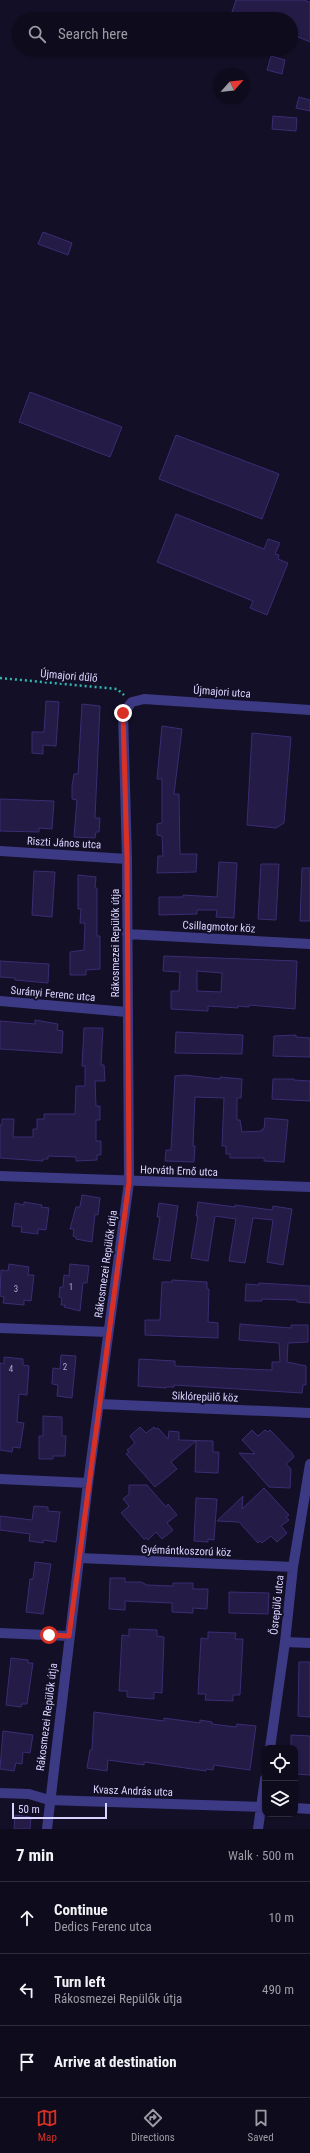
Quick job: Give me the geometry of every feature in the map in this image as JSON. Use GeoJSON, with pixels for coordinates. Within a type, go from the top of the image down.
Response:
{"type":"FeatureCollection","features":[{"type":"Feature","properties":{"kind":"street","name":"Újmajori utca"},"geometry":{"type":"LineString","coordinates":[[132,702],[144,699],[310,710]]}},
{"type":"Feature","properties":{"kind":"street","name":"Rákosmezei Repülők útja"},"geometry":{"type":"LineString","coordinates":[[47,1829],[49,1800],[88,1484],[129,1182],[127,858],[123,713],[132,702]]}},
{"type":"Feature","properties":{"kind":"street","name":"Riszti János utca"},"geometry":{"type":"LineString","coordinates":[[0,851],[127,858]]}},
{"type":"Feature","properties":{"kind":"street","name":"Csillagmotor köz"},"geometry":{"type":"LineString","coordinates":[[127,934],[310,944]]}},
{"type":"Feature","properties":{"kind":"street","name":"Surányi Ferenc utca"},"geometry":{"type":"LineString","coordinates":[[0,1002],[127,1012]]}},
{"type":"Feature","properties":{"kind":"street","name":"Horváth Ernő utca"},"geometry":{"type":"LineString","coordinates":[[0,1176],[129,1182],[310,1187]]}},
{"type":"Feature","properties":{"kind":"street"},"geometry":{"type":"LineString","coordinates":[[0,1328],[108,1332]]}},
{"type":"Feature","properties":{"kind":"street","name":"Siklórepülő köz"},"geometry":{"type":"LineString","coordinates":[[99,1404],[310,1413]]}},
{"type":"Feature","properties":{"kind":"street","name":"Ősrepülő utca"},"geometry":{"type":"LineString","coordinates":[[270,1745],[285,1642],[293,1567],[308,1487],[310,1464]]}},
{"type":"Feature","properties":{"kind":"street"},"geometry":{"type":"LineString","coordinates":[[0,1479],[88,1484]]}},
{"type":"Feature","properties":{"kind":"street","name":"Gyémántkoszorú köz"},"geometry":{"type":"LineString","coordinates":[[79,1558],[293,1567]]}},
{"type":"Feature","properties":{"kind":"street"},"geometry":{"type":"LineString","coordinates":[[0,1633],[69,1636]]}},
{"type":"Feature","properties":{"kind":"street"},"geometry":{"type":"LineString","coordinates":[[285,1642],[310,1643]]}},
{"type":"Feature","properties":{"kind":"street","name":"Kvasz András utca"},"geometry":{"type":"LineString","coordinates":[[0,1793],[29,1794],[49,1800],[262,1807]]}},
{"type":"Feature","properties":{"kind":"street"},"geometry":{"type":"LineString","coordinates":[[298,1808],[310,1809]]}},
{"type":"Feature","properties":{"kind":"street"},"geometry":{"type":"LineString","coordinates":[[258,1829],[262,1811]]}},
{"type":"Feature","properties":{"kind":"path","name":"Újmajori dűlő"},"geometry":{"type":"LineString","coordinates":[[0,678],[117,689],[132,702]]}},
{"type":"Feature","properties":{"kind":"building"},"geometry":{"type":"Polygon","coordinates":[[[236,0],[303,0],[310,2],[310,42],[298,37],[298,12],[232,12],[236,0]]]}},
{"type":"Feature","properties":{"kind":"building"},"geometry":{"type":"Polygon","coordinates":[[[271,56],[285,60],[282,74],[267,70],[271,56]]]}},
{"type":"Feature","properties":{"kind":"building"},"geometry":{"type":"Polygon","coordinates":[[[299,97],[310,100],[310,111],[296,108],[299,97]]]}},
{"type":"Feature","properties":{"kind":"building"},"geometry":{"type":"Polygon","coordinates":[[[273,116],[297,118],[296,131],[272,129],[273,116]]]}},
{"type":"Feature","properties":{"kind":"building"},"geometry":{"type":"Polygon","coordinates":[[[43,232],[72,243],[68,255],[38,244],[43,232]]]}},
{"type":"Feature","properties":{"kind":"building"},"geometry":{"type":"Polygon","coordinates":[[[30,392],[122,427],[110,457],[19,422],[30,392]]]}},
{"type":"Feature","properties":{"kind":"building"},"geometry":{"type":"Polygon","coordinates":[[[176,435],[279,474],[262,519],[159,479],[176,435]]]}},
{"type":"Feature","properties":{"kind":"building"},"geometry":{"type":"Polygon","coordinates":[[[176,514],[264,549],[268,539],[280,543],[275,554],[279,555],[278,559],[288,563],[267,615],[250,608],[253,601],[157,562],[176,514]]]}},
{"type":"Feature","properties":{"kind":"building"},"geometry":{"type":"Polygon","coordinates":[[[46,701],[59,702],[56,746],[43,745],[43,754],[32,753],[32,732],[44,732],[46,701]]]}},
{"type":"Feature","properties":{"kind":"building"},"geometry":{"type":"Polygon","coordinates":[[[82,704],[100,706],[95,818],[100,818],[99,832],[96,832],[95,838],[74,837],[77,800],[72,799],[72,786],[74,774],[78,774],[82,704]]]}},
{"type":"Feature","properties":{"kind":"building"},"geometry":{"type":"Polygon","coordinates":[[[162,726],[182,729],[174,794],[179,794],[180,854],[197,854],[196,872],[157,873],[158,856],[163,856],[162,836],[157,835],[157,824],[162,823],[162,779],[157,779],[162,726]]]}},
{"type":"Feature","properties":{"kind":"building"},"geometry":{"type":"Polygon","coordinates":[[[252,733],[291,737],[284,823],[276,828],[247,825],[252,733]]]}},
{"type":"Feature","properties":{"kind":"building"},"geometry":{"type":"Polygon","coordinates":[[[0,799],[54,801],[52,829],[39,828],[39,832],[0,831],[0,799]]]}},
{"type":"Feature","properties":{"kind":"building"},"geometry":{"type":"Polygon","coordinates":[[[219,862],[237,863],[234,918],[216,917],[217,910],[197,910],[197,914],[159,915],[159,897],[183,897],[183,895],[217,897],[219,862]]]}},
{"type":"Feature","properties":{"kind":"building"},"geometry":{"type":"Polygon","coordinates":[[[261,864],[279,864],[276,920],[258,919],[261,864]]]}},
{"type":"Feature","properties":{"kind":"building"},"geometry":{"type":"Polygon","coordinates":[[[302,868],[310,868],[310,921],[300,921],[302,868]]]}},
{"type":"Feature","properties":{"kind":"building"},"geometry":{"type":"Polygon","coordinates":[[[34,871],[55,872],[52,917],[32,915],[34,871]]]}},
{"type":"Feature","properties":{"kind":"building"},"geometry":{"type":"Polygon","coordinates":[[[78,875],[96,877],[97,936],[100,936],[100,969],[86,970],[86,975],[70,975],[70,952],[84,950],[85,923],[80,923],[81,909],[78,909],[78,875]]]}},
{"type":"Feature","properties":{"kind":"building"},"geometry":{"type":"Polygon","coordinates":[[[164,956],[297,961],[295,1009],[249,1005],[249,1007],[238,1006],[238,1008],[208,1006],[208,1011],[171,1009],[171,991],[179,991],[180,972],[163,971],[164,956]],[[197,971],[197,991],[221,992],[222,973],[197,971]]]}},
{"type":"Feature","properties":{"kind":"building"},"geometry":{"type":"Polygon","coordinates":[[[0,961],[49,964],[48,983],[0,977],[0,961]]]}},
{"type":"Feature","properties":{"kind":"building"},"geometry":{"type":"Polygon","coordinates":[[[35,1020],[58,1024],[57,1030],[63,1031],[62,1053],[0,1049],[0,1021],[35,1024],[35,1020]]]}},
{"type":"Feature","properties":{"kind":"building"},"geometry":{"type":"Polygon","coordinates":[[[84,1028],[103,1028],[101,1065],[104,1065],[105,1081],[95,1081],[96,1106],[100,1106],[100,1120],[96,1120],[96,1141],[101,1141],[101,1155],[97,1155],[97,1160],[76,1161],[76,1157],[48,1156],[48,1159],[43,1159],[43,1161],[0,1158],[0,1125],[2,1125],[2,1119],[14,1119],[13,1137],[33,1137],[33,1129],[37,1129],[37,1119],[44,1119],[44,1114],[75,1114],[76,1086],[85,1086],[85,1066],[82,1066],[84,1028]]]}},
{"type":"Feature","properties":{"kind":"building"},"geometry":{"type":"Polygon","coordinates":[[[176,1032],[243,1035],[242,1054],[175,1053],[176,1032]]]}},
{"type":"Feature","properties":{"kind":"building"},"geometry":{"type":"Polygon","coordinates":[[[296,1035],[296,1037],[310,1038],[310,1057],[273,1056],[274,1036],[296,1035]]]}},
{"type":"Feature","properties":{"kind":"building"},"geometry":{"type":"Polygon","coordinates":[[[185,1075],[220,1079],[220,1077],[242,1079],[241,1098],[237,1098],[237,1120],[240,1120],[242,1132],[262,1131],[262,1129],[264,1129],[265,1118],[288,1120],[284,1162],[264,1161],[264,1158],[230,1158],[230,1154],[226,1154],[226,1146],[222,1146],[224,1098],[195,1097],[193,1146],[195,1146],[194,1162],[165,1161],[166,1150],[171,1150],[175,1076],[185,1075]]]}},
{"type":"Feature","properties":{"kind":"building"},"geometry":{"type":"Polygon","coordinates":[[[273,1079],[310,1081],[310,1101],[272,1099],[273,1079]]]}},
{"type":"Feature","properties":{"kind":"building"},"geometry":{"type":"Polygon","coordinates":[[[82,1195],[100,1198],[98,1215],[95,1214],[92,1242],[76,1239],[76,1237],[73,1236],[74,1229],[70,1229],[76,1207],[80,1207],[82,1195]]]}},
{"type":"Feature","properties":{"kind":"building"},"geometry":{"type":"Polygon","coordinates":[[[24,1202],[42,1205],[41,1207],[49,1208],[46,1230],[38,1229],[38,1234],[21,1232],[22,1227],[12,1226],[15,1203],[24,1205],[24,1202]]]}},
{"type":"Feature","properties":{"kind":"building"},"geometry":{"type":"Polygon","coordinates":[[[198,1202],[272,1210],[273,1206],[292,1209],[283,1265],[267,1262],[273,1220],[253,1218],[245,1263],[229,1261],[236,1219],[215,1216],[208,1261],[191,1258],[198,1216],[196,1216],[198,1202]]]}},
{"type":"Feature","properties":{"kind":"building"},"geometry":{"type":"Polygon","coordinates":[[[159,1203],[178,1206],[170,1261],[153,1259],[160,1217],[157,1217],[159,1203]]]}},
{"type":"Feature","properties":{"kind":"building"},"geometry":{"type":"Polygon","coordinates":[[[9,1264],[29,1267],[28,1275],[34,1275],[31,1301],[24,1300],[24,1305],[3,1303],[4,1297],[0,1296],[1,1270],[8,1271],[9,1264]]]}},
{"type":"Feature","properties":{"kind":"building"},"geometry":{"type":"Polygon","coordinates":[[[70,1264],[89,1266],[87,1283],[83,1283],[80,1311],[64,1307],[65,1305],[61,1305],[62,1298],[59,1297],[60,1287],[63,1287],[64,1275],[69,1276],[70,1264]]]}},
{"type":"Feature","properties":{"kind":"building"},"geometry":{"type":"Polygon","coordinates":[[[172,1280],[207,1282],[207,1289],[209,1289],[208,1322],[218,1323],[218,1338],[145,1335],[145,1320],[160,1320],[162,1282],[172,1282],[172,1280]]]}},
{"type":"Feature","properties":{"kind":"building"},"geometry":{"type":"Polygon","coordinates":[[[259,1283],[310,1286],[310,1303],[297,1302],[297,1300],[262,1299],[262,1301],[245,1301],[246,1284],[259,1285],[259,1283]]]}},
{"type":"Feature","properties":{"kind":"building"},"geometry":{"type":"Polygon","coordinates":[[[240,1324],[291,1328],[291,1325],[308,1325],[308,1342],[288,1343],[287,1362],[306,1366],[306,1385],[303,1385],[302,1393],[174,1385],[174,1387],[166,1388],[138,1386],[139,1359],[175,1361],[175,1366],[272,1370],[272,1362],[280,1362],[279,1343],[239,1340],[240,1324]]]}},
{"type":"Feature","properties":{"kind":"building"},"geometry":{"type":"Polygon","coordinates":[[[61,1355],[76,1356],[72,1398],[57,1396],[58,1385],[52,1384],[53,1368],[60,1369],[61,1355]]]}},
{"type":"Feature","properties":{"kind":"building"},"geometry":{"type":"Polygon","coordinates":[[[4,1357],[23,1359],[23,1365],[29,1366],[27,1395],[19,1394],[17,1422],[24,1423],[20,1448],[13,1447],[12,1452],[0,1450],[0,1363],[4,1364],[4,1357]]]}},
{"type":"Feature","properties":{"kind":"building"},"geometry":{"type":"Polygon","coordinates":[[[43,1416],[62,1417],[62,1436],[66,1436],[65,1456],[53,1456],[53,1459],[39,1459],[39,1436],[43,1436],[43,1416]]]}},
{"type":"Feature","properties":{"kind":"building"},"geometry":{"type":"Polygon","coordinates":[[[140,1427],[146,1433],[154,1427],[156,1429],[158,1428],[168,1439],[169,1431],[179,1432],[179,1440],[213,1441],[213,1452],[219,1452],[218,1473],[195,1472],[196,1441],[171,1462],[177,1469],[155,1487],[126,1454],[129,1452],[127,1450],[135,1443],[130,1436],[140,1427]]]}},
{"type":"Feature","properties":{"kind":"building"},"geometry":{"type":"Polygon","coordinates":[[[252,1430],[258,1436],[265,1430],[268,1432],[270,1430],[292,1453],[294,1457],[286,1464],[291,1469],[290,1488],[269,1487],[239,1453],[255,1454],[242,1440],[252,1430]]]}},
{"type":"Feature","properties":{"kind":"building"},"geometry":{"type":"Polygon","coordinates":[[[129,1485],[147,1485],[166,1507],[168,1504],[177,1515],[167,1523],[173,1530],[162,1539],[156,1532],[148,1540],[146,1538],[144,1539],[121,1513],[129,1506],[123,1499],[129,1494],[129,1485]]]}},
{"type":"Feature","properties":{"kind":"building"},"geometry":{"type":"Polygon","coordinates":[[[264,1488],[289,1515],[286,1517],[289,1520],[281,1526],[287,1533],[277,1542],[271,1536],[262,1543],[260,1541],[258,1543],[239,1522],[217,1521],[243,1496],[242,1509],[264,1488]]]}},
{"type":"Feature","properties":{"kind":"building"},"geometry":{"type":"Polygon","coordinates":[[[196,1498],[217,1499],[214,1540],[208,1539],[208,1542],[194,1541],[196,1498]]]}},
{"type":"Feature","properties":{"kind":"building"},"geometry":{"type":"Polygon","coordinates":[[[34,1506],[48,1507],[48,1511],[60,1512],[56,1542],[44,1540],[43,1543],[29,1541],[30,1534],[0,1530],[0,1516],[32,1520],[34,1506]]]}},
{"type":"Feature","properties":{"kind":"building"},"geometry":{"type":"Polygon","coordinates":[[[35,1562],[51,1564],[43,1614],[26,1612],[30,1579],[33,1579],[35,1562]]]}},
{"type":"Feature","properties":{"kind":"building"},"geometry":{"type":"Polygon","coordinates":[[[110,1578],[125,1578],[125,1582],[141,1582],[147,1585],[173,1586],[173,1583],[193,1583],[193,1589],[208,1589],[207,1609],[193,1608],[193,1613],[172,1612],[172,1603],[125,1601],[125,1610],[109,1609],[110,1578]]]}},
{"type":"Feature","properties":{"kind":"building"},"geometry":{"type":"Polygon","coordinates":[[[229,1592],[269,1593],[268,1614],[229,1613],[229,1592]]]}},
{"type":"Feature","properties":{"kind":"building"},"geometry":{"type":"Polygon","coordinates":[[[129,1629],[157,1630],[157,1636],[164,1637],[162,1693],[154,1692],[154,1699],[127,1697],[127,1691],[119,1691],[122,1635],[129,1636],[129,1629]]]}},
{"type":"Feature","properties":{"kind":"building"},"geometry":{"type":"Polygon","coordinates":[[[208,1632],[236,1633],[235,1639],[243,1639],[240,1695],[233,1695],[233,1701],[205,1700],[206,1694],[198,1694],[201,1638],[208,1639],[208,1632]]]}},
{"type":"Feature","properties":{"kind":"building"},"geometry":{"type":"Polygon","coordinates":[[[11,1658],[28,1660],[28,1663],[33,1663],[27,1704],[22,1704],[21,1707],[6,1705],[11,1658]]]}},
{"type":"Feature","properties":{"kind":"building"},"geometry":{"type":"Polygon","coordinates":[[[299,1662],[310,1662],[310,1717],[298,1716],[299,1662]]]}},
{"type":"Feature","properties":{"kind":"building"},"geometry":{"type":"Polygon","coordinates":[[[94,1712],[164,1721],[164,1718],[200,1723],[200,1720],[212,1722],[212,1724],[236,1727],[237,1724],[256,1726],[250,1770],[214,1765],[213,1770],[206,1769],[206,1771],[144,1762],[144,1765],[108,1760],[107,1771],[87,1768],[90,1750],[92,1750],[94,1712]]]}},
{"type":"Feature","properties":{"kind":"building"},"geometry":{"type":"Polygon","coordinates":[[[3,1731],[33,1735],[30,1753],[23,1752],[22,1764],[16,1763],[14,1771],[0,1769],[3,1731]]]}},
{"type":"Feature","properties":{"kind":"building"},"geometry":{"type":"Polygon","coordinates":[[[291,1735],[310,1736],[310,1775],[298,1774],[298,1745],[291,1745],[291,1735]]]}},
{"type":"Feature","properties":{"kind":"building"},"geometry":{"type":"Polygon","coordinates":[[[15,1815],[31,1817],[30,1829],[14,1829],[15,1815]]]}},
{"type":"Feature","properties":{"kind":"route"},"geometry":{"type":"LineString","coordinates":[[49,1635],[69,1636],[129,1182],[127,858],[123,713]]}}]}
